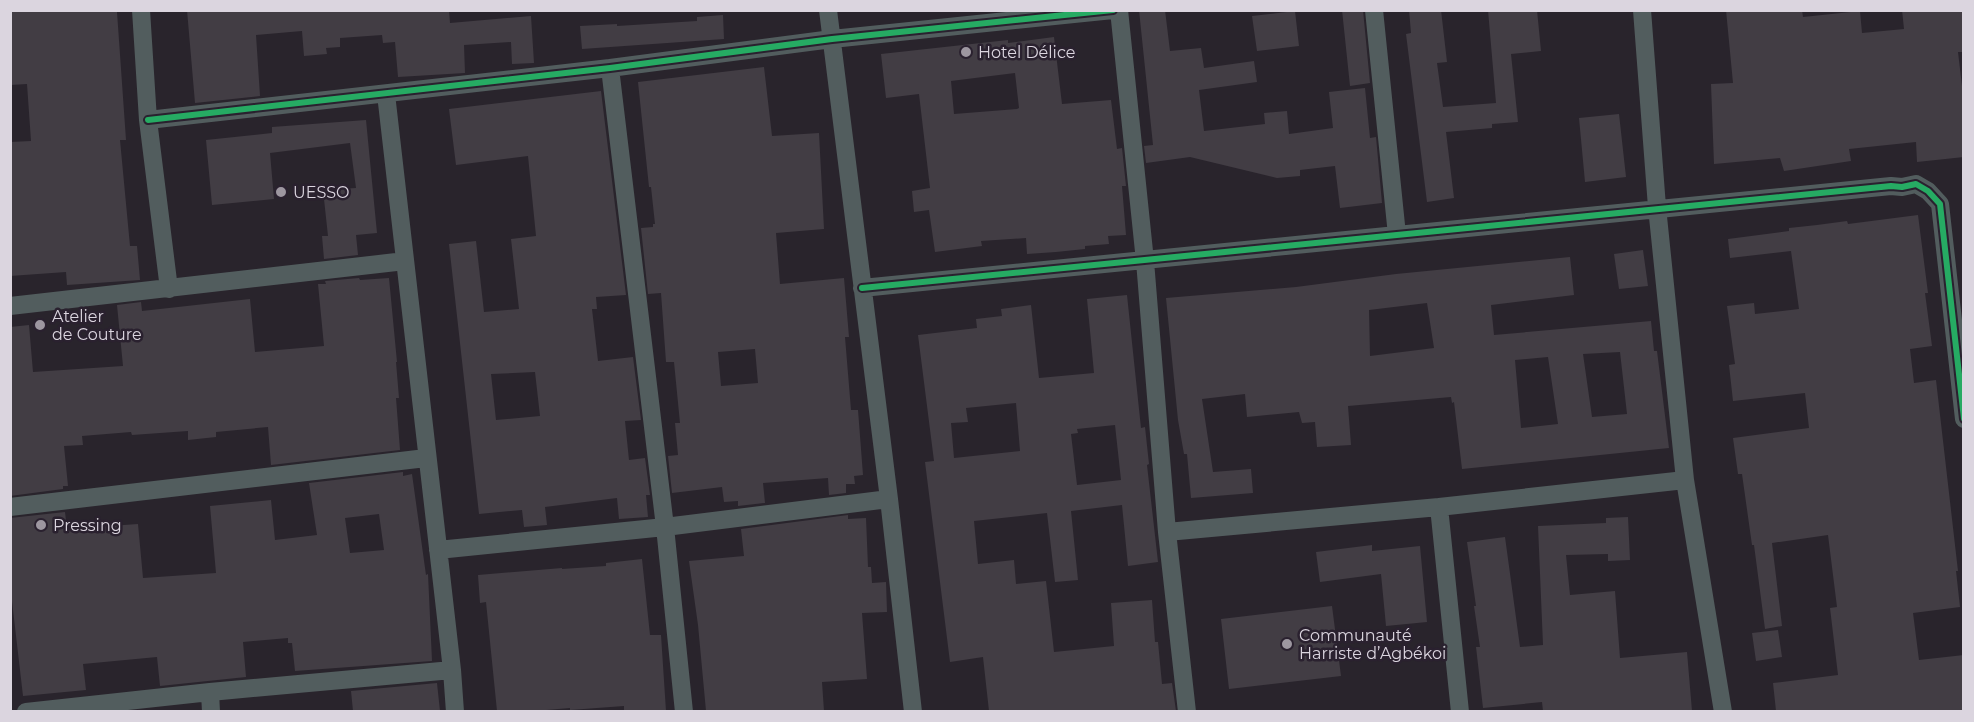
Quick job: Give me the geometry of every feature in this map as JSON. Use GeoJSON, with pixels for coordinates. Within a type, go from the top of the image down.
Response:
{"type":"FeatureCollection","features":[{"type":"Feature","properties":{"kind":"street"},"geometry":{"type":"LineString","coordinates":[[141,10],[148,120],[169,289]]}},
{"type":"Feature","properties":{"kind":"street"},"geometry":{"type":"LineString","coordinates":[[828,10],[913,711]]}},
{"type":"Feature","properties":{"kind":"street"},"geometry":{"type":"LineString","coordinates":[[148,120],[610,68],[832,39],[1113,10]]}},
{"type":"Feature","properties":{"kind":"street"},"geometry":{"type":"LineString","coordinates":[[1119,10],[1145,261],[1167,532],[1187,711]]}},
{"type":"Feature","properties":{"kind":"street"},"geometry":{"type":"LineString","coordinates":[[1374,10],[1397,235]]}},
{"type":"Feature","properties":{"kind":"street"},"geometry":{"type":"LineString","coordinates":[[1642,10],[1657,207],[1685,480],[1723,711]]}},
{"type":"Feature","properties":{"kind":"street"},"geometry":{"type":"LineString","coordinates":[[610,68],[665,526],[684,711]]}},
{"type":"Feature","properties":{"kind":"street"},"geometry":{"type":"LineString","coordinates":[[386,94],[455,711]]}},
{"type":"Feature","properties":{"kind":"street"},"geometry":{"type":"LineString","coordinates":[[862,288],[1145,261],[1657,207],[1916,184],[1928,191],[1940,204],[1964,419]]}},
{"type":"Feature","properties":{"kind":"street"},"geometry":{"type":"LineString","coordinates":[[10,306],[405,261]]}},
{"type":"Feature","properties":{"kind":"street"},"geometry":{"type":"LineString","coordinates":[[10,507],[426,458]]}},
{"type":"Feature","properties":{"kind":"street"},"geometry":{"type":"LineString","coordinates":[[1167,532],[1439,507],[1685,480]]}},
{"type":"Feature","properties":{"kind":"street"},"geometry":{"type":"LineString","coordinates":[[438,550],[889,499]]}},
{"type":"Feature","properties":{"kind":"street"},"geometry":{"type":"LineString","coordinates":[[1439,507],[1460,711]]}},
{"type":"Feature","properties":{"kind":"street"},"geometry":{"type":"LineString","coordinates":[[26,711],[452,670]]}},
{"type":"Feature","properties":{"kind":"street"},"geometry":{"type":"LineString","coordinates":[[210,692],[211,711]]}},
{"type":"Feature","properties":{"kind":"building"},"geometry":{"type":"Polygon","coordinates":[[[10,10],[117,12],[126,140],[120,140],[130,246],[137,246],[140,280],[67,285],[66,272],[10,276],[10,142],[31,141],[27,84],[10,85],[10,10]]]}},
{"type":"Feature","properties":{"kind":"building"},"geometry":{"type":"Polygon","coordinates":[[[187,10],[449,10],[450,23],[531,16],[534,63],[512,64],[511,42],[464,45],[465,73],[398,77],[395,42],[383,43],[382,35],[340,38],[340,47],[326,48],[327,54],[304,56],[302,31],[256,35],[260,96],[195,103],[187,10]]]}},
{"type":"Feature","properties":{"kind":"building"},"geometry":{"type":"Polygon","coordinates":[[[1139,10],[1165,10],[1170,51],[1201,48],[1204,68],[1254,61],[1257,82],[1199,90],[1204,131],[1265,124],[1264,113],[1287,111],[1289,134],[1333,128],[1329,92],[1365,88],[1370,138],[1376,137],[1382,203],[1340,208],[1335,166],[1300,170],[1300,176],[1277,178],[1190,157],[1146,163],[1144,146],[1153,145],[1139,10]]]}},
{"type":"Feature","properties":{"kind":"building"},"geometry":{"type":"Polygon","coordinates":[[[1342,10],[1363,10],[1370,83],[1350,86],[1342,10]]]}},
{"type":"Feature","properties":{"kind":"building"},"geometry":{"type":"Polygon","coordinates":[[[1409,10],[1441,10],[1447,62],[1437,63],[1443,107],[1496,103],[1488,10],[1537,10],[1541,51],[1511,54],[1518,122],[1492,124],[1492,128],[1446,132],[1454,198],[1427,202],[1406,34],[1411,33],[1409,10]]]}},
{"type":"Feature","properties":{"kind":"building"},"geometry":{"type":"Polygon","coordinates":[[[1726,10],[1802,10],[1803,17],[1860,11],[1862,33],[1904,29],[1902,10],[1964,10],[1964,52],[1958,52],[1964,103],[1964,157],[1917,162],[1916,142],[1849,149],[1851,161],[1784,171],[1780,158],[1714,164],[1711,84],[1733,83],[1726,10]]]}},
{"type":"Feature","properties":{"kind":"building"},"geometry":{"type":"Polygon","coordinates":[[[1295,11],[1299,46],[1257,51],[1252,16],[1295,11]]]}},
{"type":"Feature","properties":{"kind":"building"},"geometry":{"type":"Polygon","coordinates":[[[723,15],[724,39],[582,49],[580,26],[697,21],[697,17],[723,15]]]}},
{"type":"Feature","properties":{"kind":"building"},"geometry":{"type":"Polygon","coordinates":[[[1054,37],[1062,104],[1111,100],[1117,149],[1122,148],[1126,186],[1122,186],[1126,235],[1108,236],[1109,244],[1056,252],[1027,254],[1026,238],[981,241],[982,246],[935,252],[929,210],[914,212],[912,191],[930,188],[919,94],[886,98],[881,54],[1008,40],[1008,43],[1054,37]],[[1015,73],[951,81],[954,114],[1019,108],[1015,73]]]}},
{"type":"Feature","properties":{"kind":"building"},"geometry":{"type":"Polygon","coordinates":[[[764,67],[772,136],[819,133],[824,229],[776,233],[780,284],[844,278],[849,337],[845,337],[851,410],[858,410],[863,475],[854,476],[855,484],[846,484],[846,493],[829,495],[828,478],[763,483],[765,503],[738,506],[738,501],[724,502],[722,487],[672,493],[668,456],[678,455],[675,423],[680,423],[674,362],[666,362],[661,293],[648,294],[641,228],[653,227],[655,224],[638,82],[764,67]],[[755,349],[718,352],[721,386],[758,383],[755,349]]]}},
{"type":"Feature","properties":{"kind":"building"},"geometry":{"type":"Polygon","coordinates":[[[601,91],[626,295],[596,297],[597,309],[592,309],[598,361],[633,357],[641,420],[625,421],[629,460],[645,458],[650,495],[646,495],[648,517],[619,519],[617,498],[545,507],[547,525],[524,527],[522,510],[479,514],[449,244],[476,241],[484,312],[519,309],[511,239],[536,236],[528,156],[456,165],[449,109],[601,91]],[[535,372],[491,374],[496,420],[540,416],[535,372]]]}},
{"type":"Feature","properties":{"kind":"building"},"geometry":{"type":"Polygon","coordinates":[[[1619,114],[1626,177],[1585,182],[1579,118],[1619,114]]]}},
{"type":"Feature","properties":{"kind":"building"},"geometry":{"type":"Polygon","coordinates":[[[366,120],[377,233],[356,235],[358,255],[324,259],[322,236],[328,236],[323,190],[356,188],[350,143],[270,153],[274,199],[212,205],[206,140],[272,133],[272,127],[366,120]]]}},
{"type":"Feature","properties":{"kind":"building"},"geometry":{"type":"Polygon","coordinates":[[[1918,215],[1932,346],[1910,349],[1914,383],[1936,380],[1960,607],[1913,613],[1919,660],[1964,655],[1964,711],[1776,711],[1773,683],[1838,675],[1830,608],[1837,607],[1828,535],[1772,543],[1782,626],[1765,629],[1754,545],[1752,545],[1742,474],[1738,474],[1733,438],[1809,428],[1805,393],[1733,401],[1729,365],[1735,364],[1727,306],[1754,303],[1755,314],[1799,309],[1791,251],[1730,258],[1728,239],[1789,231],[1789,228],[1847,221],[1848,224],[1918,215]]]}},
{"type":"Feature","properties":{"kind":"building"},"geometry":{"type":"Polygon","coordinates":[[[1643,250],[1648,286],[1619,289],[1614,254],[1643,250]]]}},
{"type":"Feature","properties":{"kind":"building"},"geometry":{"type":"Polygon","coordinates":[[[1570,257],[1574,295],[1491,305],[1494,335],[1651,321],[1669,448],[1462,469],[1454,402],[1452,403],[1451,397],[1348,406],[1351,445],[1317,447],[1315,422],[1302,423],[1299,412],[1247,417],[1245,394],[1202,399],[1213,472],[1251,469],[1253,493],[1191,498],[1187,454],[1184,454],[1178,420],[1166,298],[1296,287],[1396,274],[1570,257]],[[1427,303],[1369,310],[1370,356],[1434,348],[1427,303]],[[1620,352],[1583,354],[1592,417],[1627,414],[1620,352]],[[1548,357],[1515,360],[1521,428],[1558,424],[1548,357]]]}},
{"type":"Feature","properties":{"kind":"building"},"geometry":{"type":"Polygon","coordinates":[[[359,278],[360,280],[389,278],[397,362],[399,398],[396,398],[400,450],[271,465],[268,427],[216,432],[216,437],[188,440],[188,431],[82,436],[83,445],[64,446],[68,486],[63,486],[63,489],[10,496],[10,327],[29,325],[33,372],[123,366],[117,305],[141,302],[142,311],[250,299],[255,352],[324,346],[318,284],[326,284],[325,281],[359,278]]]}},
{"type":"Feature","properties":{"kind":"building"},"geometry":{"type":"Polygon","coordinates":[[[1127,295],[1141,428],[1145,427],[1158,562],[1128,566],[1122,505],[1071,511],[1078,580],[1055,582],[1047,513],[974,521],[978,564],[1014,560],[1016,584],[1046,581],[1054,652],[1114,646],[1111,603],[1152,600],[1155,642],[1158,642],[1162,684],[1172,683],[1176,711],[989,711],[983,657],[950,662],[925,462],[934,461],[918,335],[977,328],[976,319],[1002,316],[1001,309],[1031,305],[1039,378],[1094,373],[1087,299],[1127,295]],[[1016,403],[966,408],[968,422],[951,423],[954,458],[1020,451],[1016,403]],[[1115,425],[1077,429],[1078,433],[1071,434],[1077,485],[1121,480],[1115,425]]]}},
{"type":"Feature","properties":{"kind":"building"},"geometry":{"type":"Polygon","coordinates":[[[403,472],[403,476],[412,474],[426,575],[428,574],[432,661],[295,671],[292,643],[288,643],[288,638],[243,642],[246,677],[160,686],[157,657],[83,664],[86,690],[23,696],[10,584],[10,518],[65,512],[67,529],[138,524],[143,578],[216,573],[210,506],[271,500],[275,540],[317,535],[309,483],[403,472]],[[379,514],[345,518],[350,553],[384,550],[379,514]]]}},
{"type":"Feature","properties":{"kind":"building"},"geometry":{"type":"Polygon","coordinates":[[[848,515],[848,519],[866,518],[868,567],[871,567],[872,583],[886,582],[887,612],[862,613],[867,679],[822,682],[824,711],[706,711],[689,561],[744,556],[741,529],[848,515]]]}},
{"type":"Feature","properties":{"kind":"building"},"geometry":{"type":"Polygon","coordinates":[[[1628,517],[1630,560],[1608,561],[1608,554],[1566,555],[1570,595],[1615,591],[1620,658],[1687,652],[1692,711],[1543,711],[1542,702],[1483,708],[1476,647],[1480,647],[1467,542],[1505,537],[1520,647],[1543,645],[1538,526],[1606,523],[1606,518],[1628,517]]]}},
{"type":"Feature","properties":{"kind":"building"},"geometry":{"type":"Polygon","coordinates":[[[1372,545],[1372,551],[1420,546],[1427,622],[1386,626],[1381,574],[1320,582],[1316,552],[1372,545]]]}},
{"type":"Feature","properties":{"kind":"building"},"geometry":{"type":"Polygon","coordinates":[[[642,559],[650,635],[661,635],[666,711],[624,711],[624,706],[570,710],[570,708],[497,711],[486,602],[480,603],[478,575],[606,566],[606,563],[642,559]]]}},
{"type":"Feature","properties":{"kind":"building"},"geometry":{"type":"Polygon","coordinates":[[[1332,606],[1341,676],[1229,689],[1221,619],[1332,606]]]}},
{"type":"Feature","properties":{"kind":"building"},"geometry":{"type":"Polygon","coordinates":[[[1778,630],[1782,657],[1756,661],[1752,633],[1778,630]]]}},
{"type":"Feature","properties":{"kind":"building"},"geometry":{"type":"Polygon","coordinates":[[[437,683],[440,711],[353,711],[351,691],[437,683]]]}},
{"type":"Feature","properties":{"kind":"cycle path"},"geometry":{"type":"LineString","coordinates":[[148,120],[610,68],[832,39],[1113,10]]}},
{"type":"Feature","properties":{"kind":"cycle path"},"geometry":{"type":"LineString","coordinates":[[862,288],[1916,184],[1928,191],[1940,204],[1964,419]]}},
{"type":"Feature","properties":{"kind":"place","name":"Hotel Délice"},"geometry":{"type":"Point","coordinates":[966,52]}},
{"type":"Feature","properties":{"kind":"place","name":"UESSO"},"geometry":{"type":"Point","coordinates":[281,192]}},
{"type":"Feature","properties":{"kind":"place","name":"Atelier de Couture"},"geometry":{"type":"Point","coordinates":[40,325]}},
{"type":"Feature","properties":{"kind":"place","name":"Pressing"},"geometry":{"type":"Point","coordinates":[41,525]}},
{"type":"Feature","properties":{"kind":"place","name":"Communauté Harriste d’Agbékoi"},"geometry":{"type":"Point","coordinates":[1287,644]}}]}
